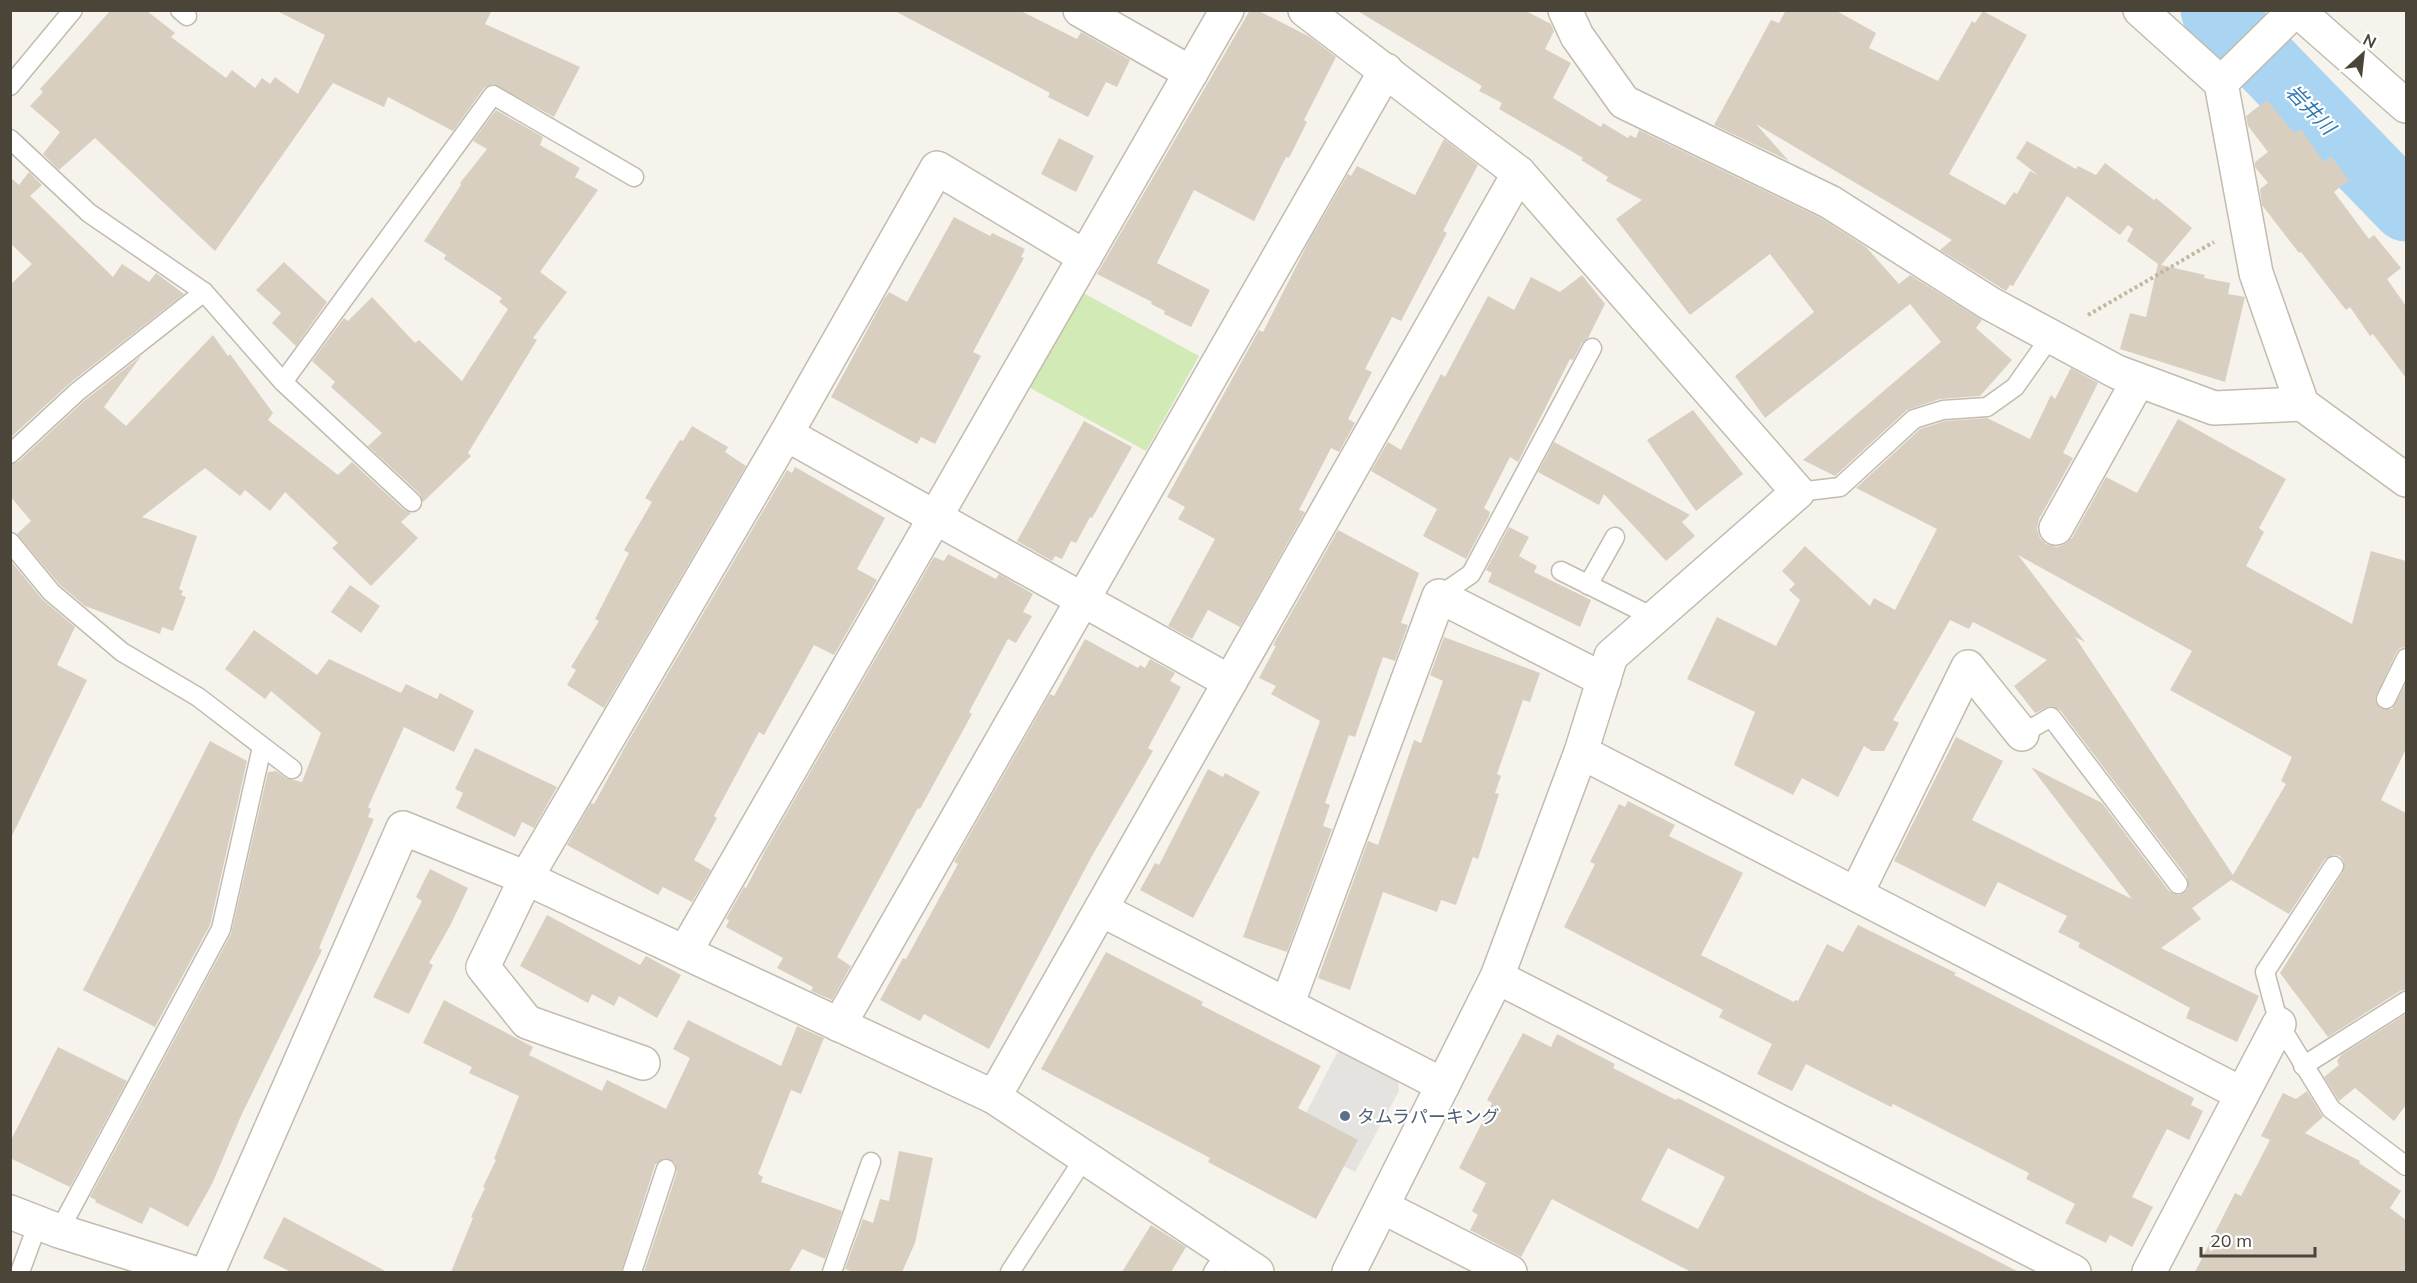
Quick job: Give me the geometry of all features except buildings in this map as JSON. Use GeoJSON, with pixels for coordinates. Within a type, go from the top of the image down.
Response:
{"type":"FeatureCollection","features":[{"type":"Feature","properties":{"kind":"street"},"geometry":{"type":"LineString","coordinates":[[1080,10],[1191,73]]}},
{"type":"Feature","properties":{"kind":"street"},"geometry":{"type":"LineString","coordinates":[[685,952],[1227,10]]}},
{"type":"Feature","properties":{"kind":"street"},"geometry":{"type":"LineString","coordinates":[[1305,10],[1520,173],[1798,492],[1611,656],[1581,752],[1497,977],[1349,1272]]}},
{"type":"Feature","properties":{"kind":"street"},"geometry":{"type":"LineString","coordinates":[[1565,10],[1577,36],[1624,102],[1830,202],[1989,303],[2117,372],[2214,408],[2302,404]]}},
{"type":"Feature","properties":{"kind":"street"},"geometry":{"type":"LineString","coordinates":[[2140,10],[2226,78],[2246,224],[2256,273],[2302,404],[2406,480]]}},
{"type":"Feature","properties":{"kind":"street"},"geometry":{"type":"LineString","coordinates":[[2226,78],[2291,14],[2406,106]]}},
{"type":"Feature","properties":{"kind":"street"},"geometry":{"type":"LineString","coordinates":[[839,1025],[1386,70]]}},
{"type":"Feature","properties":{"kind":"street"},"geometry":{"type":"LineString","coordinates":[[643,1063],[527,1022],[483,967],[526,878],[786,434],[937,168],[1085,257]]}},
{"type":"Feature","properties":{"kind":"street"},"geometry":{"type":"LineString","coordinates":[[994,1096],[1520,173]]}},
{"type":"Feature","properties":{"kind":"street"},"geometry":{"type":"LineString","coordinates":[[2056,528],[2138,381]]}},
{"type":"Feature","properties":{"kind":"street"},"geometry":{"type":"LineString","coordinates":[[786,434],[1230,682]]}},
{"type":"Feature","properties":{"kind":"street"},"geometry":{"type":"LineString","coordinates":[[1287,1005],[1439,596],[1604,680]]}},
{"type":"Feature","properties":{"kind":"street"},"geometry":{"type":"LineString","coordinates":[[1856,894],[1968,667],[2022,734]]}},
{"type":"Feature","properties":{"kind":"street"},"geometry":{"type":"LineString","coordinates":[[1581,752],[2242,1094]]}},
{"type":"Feature","properties":{"kind":"street"},"geometry":{"type":"LineString","coordinates":[[208,1272],[403,828],[526,878],[994,1096],[1085,1157],[1220,1262],[1257,1272]]}},
{"type":"Feature","properties":{"kind":"street"},"geometry":{"type":"LineString","coordinates":[[1102,910],[1443,1085]]}},
{"type":"Feature","properties":{"kind":"street"},"geometry":{"type":"LineString","coordinates":[[1497,977],[2074,1272]]}},
{"type":"Feature","properties":{"kind":"street"},"geometry":{"type":"LineString","coordinates":[[2149,1272],[2279,1024]]}},
{"type":"Feature","properties":{"kind":"street"},"geometry":{"type":"LineString","coordinates":[[1383,1207],[1510,1272]]}},
{"type":"Feature","properties":{"kind":"street"},"geometry":{"type":"LineString","coordinates":[[36,1222],[191,1272]]}},
{"type":"Feature","properties":{"kind":"lane"},"geometry":{"type":"LineString","coordinates":[[10,86],[73,10]]}},
{"type":"Feature","properties":{"kind":"lane"},"geometry":{"type":"LineString","coordinates":[[283,382],[493,95],[634,177]]}},
{"type":"Feature","properties":{"kind":"lane"},"geometry":{"type":"LineString","coordinates":[[10,139],[88,213],[204,292],[283,382],[412,502]]}},
{"type":"Feature","properties":{"kind":"lane"},"geometry":{"type":"LineString","coordinates":[[10,454],[77,392],[204,292]]}},
{"type":"Feature","properties":{"kind":"lane"},"geometry":{"type":"LineString","coordinates":[[1798,492],[1840,487],[1914,419],[1943,410],[1987,407],[2015,387],[2051,336]]}},
{"type":"Feature","properties":{"kind":"lane"},"geometry":{"type":"LineString","coordinates":[[1439,596],[1471,574],[1592,348]]}},
{"type":"Feature","properties":{"kind":"lane"},"geometry":{"type":"LineString","coordinates":[[1588,585],[1615,537]]}},
{"type":"Feature","properties":{"kind":"lane"},"geometry":{"type":"LineString","coordinates":[[10,542],[51,592],[122,652],[198,697],[292,769]]}},
{"type":"Feature","properties":{"kind":"lane"},"geometry":{"type":"LineString","coordinates":[[1561,571],[1654,618]]}},
{"type":"Feature","properties":{"kind":"lane"},"geometry":{"type":"LineString","coordinates":[[2386,699],[2406,658]]}},
{"type":"Feature","properties":{"kind":"lane"},"geometry":{"type":"LineString","coordinates":[[2022,734],[2051,717],[2178,884]]}},
{"type":"Feature","properties":{"kind":"lane"},"geometry":{"type":"LineString","coordinates":[[20,1272],[36,1222],[221,929],[262,747]]}},
{"type":"Feature","properties":{"kind":"lane"},"geometry":{"type":"LineString","coordinates":[[2334,866],[2265,972],[2279,1024],[2331,1109],[2406,1166]]}},
{"type":"Feature","properties":{"kind":"lane"},"geometry":{"type":"LineString","coordinates":[[2303,1066],[2406,1001]]}},
{"type":"Feature","properties":{"kind":"lane"},"geometry":{"type":"LineString","coordinates":[[1010,1272],[1085,1157]]}},
{"type":"Feature","properties":{"kind":"lane"},"geometry":{"type":"LineString","coordinates":[[832,1272],[872,1162]]}},
{"type":"Feature","properties":{"kind":"lane"},"geometry":{"type":"LineString","coordinates":[[632,1272],[666,1169]]}},
{"type":"Feature","properties":{"kind":"path"},"geometry":{"type":"LineString","coordinates":[[2051,336],[2246,224]]}},
{"type":"Feature","properties":{"kind":"green space"},"geometry":{"type":"Polygon","coordinates":[[[1076,289],[1199,356],[1146,451],[1023,384],[1076,289]]]}},
{"type":"Feature","properties":{"kind":"shaded area","name":"タムラパーキング"},"geometry":{"type":"Polygon","coordinates":[[[1338,1051],[1398,1080],[1399,1091],[1355,1172],[1292,1140],[1338,1051]]]}},
{"type":"Feature","properties":{"kind":"waterway","name":"岩井川"},"geometry":{"type":"LineString","coordinates":[[2215,10],[2406,207]]}},
{"type":"Feature","properties":{"kind":"place","name":"タムラパーキング"},"geometry":{"type":"Point","coordinates":[1345,1116]}}]}
